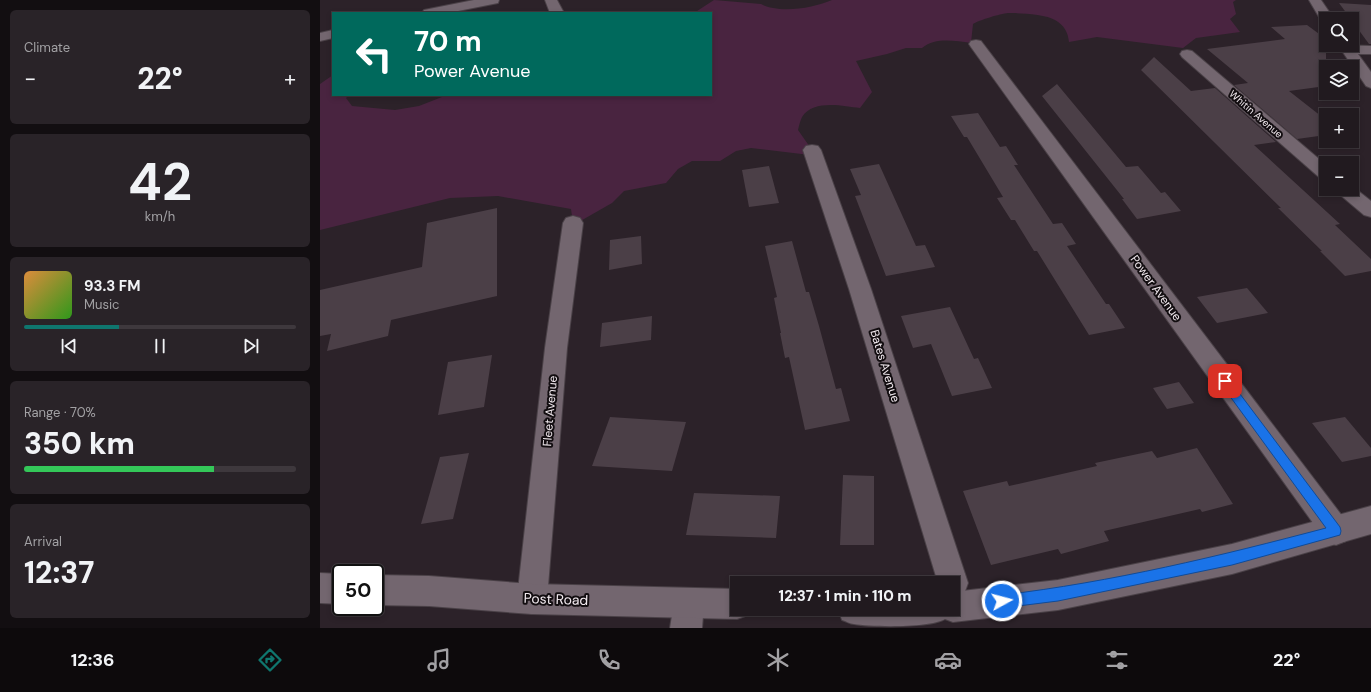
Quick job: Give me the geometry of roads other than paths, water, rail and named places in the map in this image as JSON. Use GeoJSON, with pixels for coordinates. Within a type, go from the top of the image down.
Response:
{"type":"FeatureCollection","features":[{"type":"Feature","properties":{"kind":"street"},"geometry":{"type":"LineString","coordinates":[[434,12],[493,0]]}},
{"type":"Feature","properties":{"kind":"street"},"geometry":{"type":"LineString","coordinates":[[551,0],[557,12]]}},
{"type":"Feature","properties":{"kind":"street"},"geometry":{"type":"LineString","coordinates":[[1315,0],[1323,12]]}},
{"type":"Feature","properties":{"kind":"street"},"geometry":{"type":"LineString","coordinates":[[320,37],[332,34]]}},
{"type":"Feature","properties":{"kind":"street","name":"Power Avenue"},"geometry":{"type":"LineString","coordinates":[[976,44],[1336,531]]}},
{"type":"Feature","properties":{"kind":"street"},"geometry":{"type":"LineString","coordinates":[[1359,49],[1371,50]]}},
{"type":"Feature","properties":{"kind":"street"},"geometry":{"type":"LineString","coordinates":[[1349,52],[1371,84]]}},
{"type":"Feature","properties":{"kind":"street","name":"Whitin Avenue"},"geometry":{"type":"LineString","coordinates":[[1187,54],[1319,168]]}},
{"type":"Feature","properties":{"kind":"street","name":"Bates Avenue"},"geometry":{"type":"LineString","coordinates":[[812,150],[860,289],[945,576]]}},
{"type":"Feature","properties":{"kind":"street"},"geometry":{"type":"LineString","coordinates":[[1353,196],[1371,211]]}},
{"type":"Feature","properties":{"kind":"street","name":"Fleet Avenue"},"geometry":{"type":"LineString","coordinates":[[532,599],[556,348],[573,223]]}},
{"type":"Feature","properties":{"kind":"street"},"geometry":{"type":"LineString","coordinates":[[960,598],[1066,593],[1232,559],[1371,520]]}},
{"type":"Feature","properties":{"kind":"street"},"geometry":{"type":"LineString","coordinates":[[320,588],[332,589]]}},
{"type":"Feature","properties":{"kind":"street","name":"Post Road"},"geometry":{"type":"LineString","coordinates":[[384,590],[429,591],[532,599],[688,615],[730,606]]}}]}
